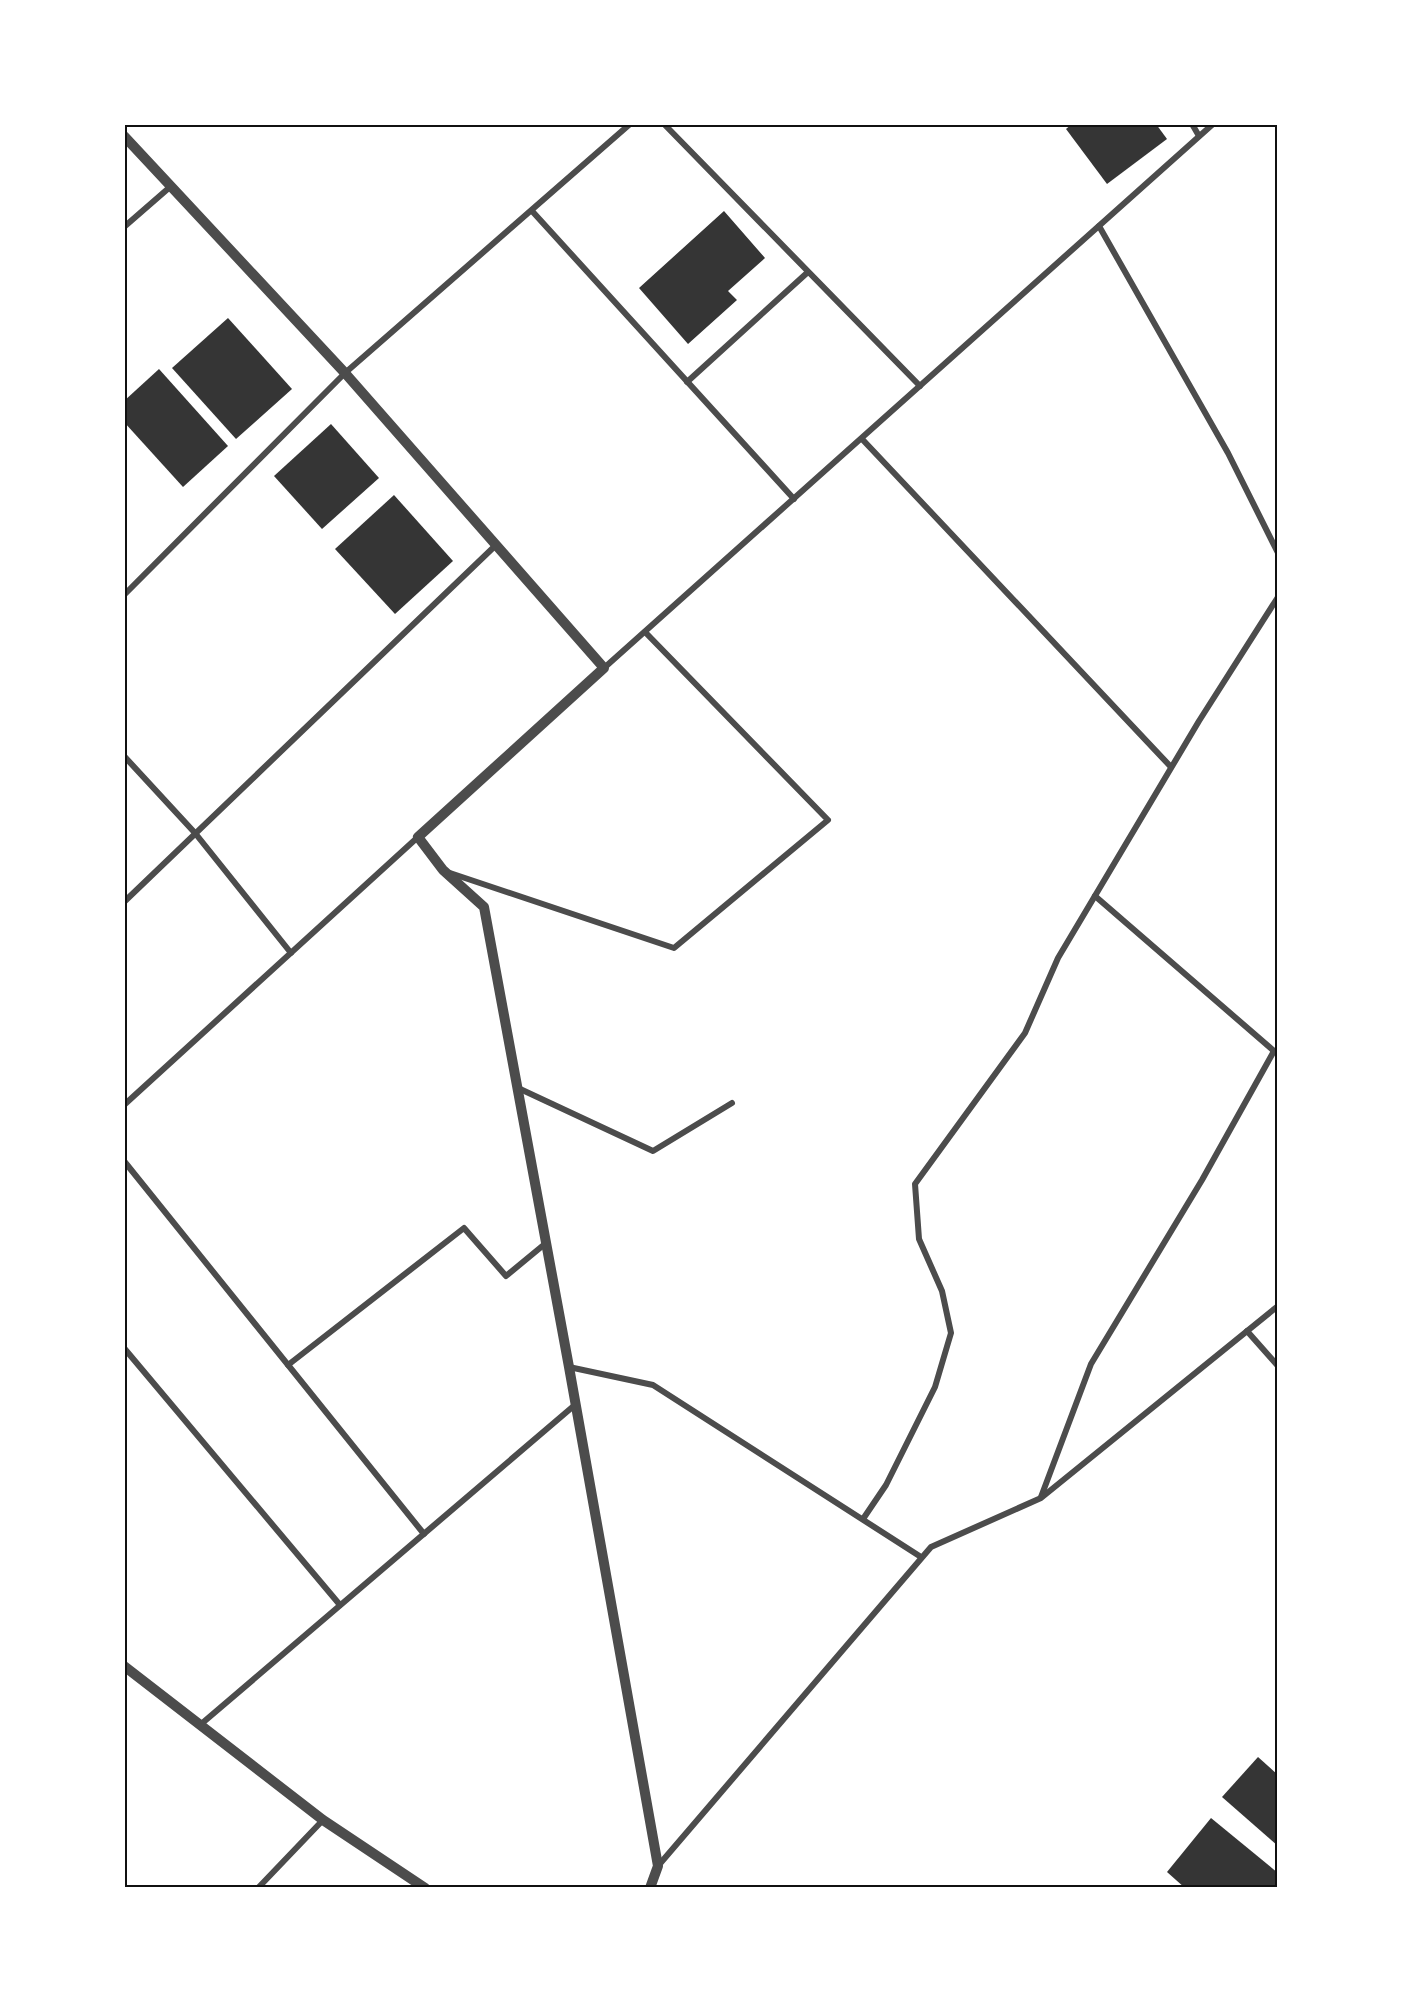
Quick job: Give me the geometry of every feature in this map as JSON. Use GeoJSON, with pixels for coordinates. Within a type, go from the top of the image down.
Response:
{"type":"FeatureCollection","features":[{"type":"Feature","properties":{"kind":"street"},"geometry":{"type":"LineString","coordinates":[[124,595],[345,373],[630,124]]}},
{"type":"Feature","properties":{"kind":"street"},"geometry":{"type":"LineString","coordinates":[[664,124],[920,386]]}},
{"type":"Feature","properties":{"kind":"street"},"geometry":{"type":"LineString","coordinates":[[1192,124],[1199,136]]}},
{"type":"Feature","properties":{"kind":"street"},"geometry":{"type":"LineString","coordinates":[[124,1105],[604,668],[1214,124]]}},
{"type":"Feature","properties":{"kind":"street"},"geometry":{"type":"LineString","coordinates":[[124,135],[345,373],[604,668]]}},
{"type":"Feature","properties":{"kind":"street"},"geometry":{"type":"LineString","coordinates":[[124,227],[170,187]]}},
{"type":"Feature","properties":{"kind":"street"},"geometry":{"type":"LineString","coordinates":[[532,210],[794,499]]}},
{"type":"Feature","properties":{"kind":"street"},"geometry":{"type":"LineString","coordinates":[[1099,226],[1228,453],[1278,553]]}},
{"type":"Feature","properties":{"kind":"street"},"geometry":{"type":"LineString","coordinates":[[687,382],[808,272]]}},
{"type":"Feature","properties":{"kind":"street"},"geometry":{"type":"LineString","coordinates":[[862,439],[1171,767]]}},
{"type":"Feature","properties":{"kind":"street"},"geometry":{"type":"LineString","coordinates":[[124,902],[496,545]]}},
{"type":"Feature","properties":{"kind":"street"},"geometry":{"type":"LineString","coordinates":[[863,1519],[886,1485],[935,1387],[951,1333],[942,1291],[919,1239],[915,1184],[1025,1033],[1058,958],[1171,767],[1278,597]]}},
{"type":"Feature","properties":{"kind":"street"},"geometry":{"type":"LineString","coordinates":[[443,870],[674,948],[828,820],[645,632]]}},
{"type":"Feature","properties":{"kind":"street"},"geometry":{"type":"LineString","coordinates":[[124,756],[195,833],[291,952]]}},
{"type":"Feature","properties":{"kind":"street"},"geometry":{"type":"LineString","coordinates":[[417,837],[443,870],[484,907],[570,1367],[658,1866]]}},
{"type":"Feature","properties":{"kind":"street"},"geometry":{"type":"LineString","coordinates":[[1041,1498],[1091,1364],[1202,1180],[1274,1052],[1095,896]]}},
{"type":"Feature","properties":{"kind":"street"},"geometry":{"type":"LineString","coordinates":[[518,1088],[653,1151],[732,1104]]}},
{"type":"Feature","properties":{"kind":"street"},"geometry":{"type":"LineString","coordinates":[[124,1161],[424,1533]]}},
{"type":"Feature","properties":{"kind":"street"},"geometry":{"type":"LineString","coordinates":[[288,1365],[465,1228],[506,1276],[546,1243]]}},
{"type":"Feature","properties":{"kind":"street"},"geometry":{"type":"LineString","coordinates":[[650,1887],[658,1866],[931,1547],[1041,1498],[1278,1306]]}},
{"type":"Feature","properties":{"kind":"street"},"geometry":{"type":"LineString","coordinates":[[1247,1331],[1278,1366]]}},
{"type":"Feature","properties":{"kind":"street"},"geometry":{"type":"LineString","coordinates":[[124,1348],[340,1605]]}},
{"type":"Feature","properties":{"kind":"street"},"geometry":{"type":"LineString","coordinates":[[570,1367],[653,1385],[921,1557]]}},
{"type":"Feature","properties":{"kind":"street"},"geometry":{"type":"LineString","coordinates":[[200,1725],[576,1403]]}},
{"type":"Feature","properties":{"kind":"street"},"geometry":{"type":"LineString","coordinates":[[124,1666],[323,1820],[425,1887]]}},
{"type":"Feature","properties":{"kind":"street"},"geometry":{"type":"LineString","coordinates":[[258,1887],[323,1820]]}},
{"type":"Feature","properties":{"kind":"building"},"geometry":{"type":"Polygon","coordinates":[[[1072,124],[1156,124],[1167,139],[1107,184],[1066,129],[1072,124]]]}},
{"type":"Feature","properties":{"kind":"building"},"geometry":{"type":"Polygon","coordinates":[[[724,211],[765,258],[728,291],[737,300],[688,344],[639,288],[724,211]]]}},
{"type":"Feature","properties":{"kind":"building"},"geometry":{"type":"Polygon","coordinates":[[[228,318],[292,389],[236,439],[172,368],[228,318]]]}},
{"type":"Feature","properties":{"kind":"building"},"geometry":{"type":"Polygon","coordinates":[[[159,369],[228,446],[183,487],[124,422],[124,401],[159,369]]]}},
{"type":"Feature","properties":{"kind":"building"},"geometry":{"type":"Polygon","coordinates":[[[331,424],[379,478],[322,529],[274,476],[331,424]]]}},
{"type":"Feature","properties":{"kind":"building"},"geometry":{"type":"Polygon","coordinates":[[[394,495],[453,561],[395,614],[335,549],[394,495]]]}},
{"type":"Feature","properties":{"kind":"building"},"geometry":{"type":"Polygon","coordinates":[[[1258,1757],[1278,1775],[1278,1846],[1222,1797],[1258,1757]]]}},
{"type":"Feature","properties":{"kind":"building"},"geometry":{"type":"Polygon","coordinates":[[[1211,1818],[1278,1873],[1278,1888],[1185,1888],[1167,1872],[1211,1818]]]}}]}
